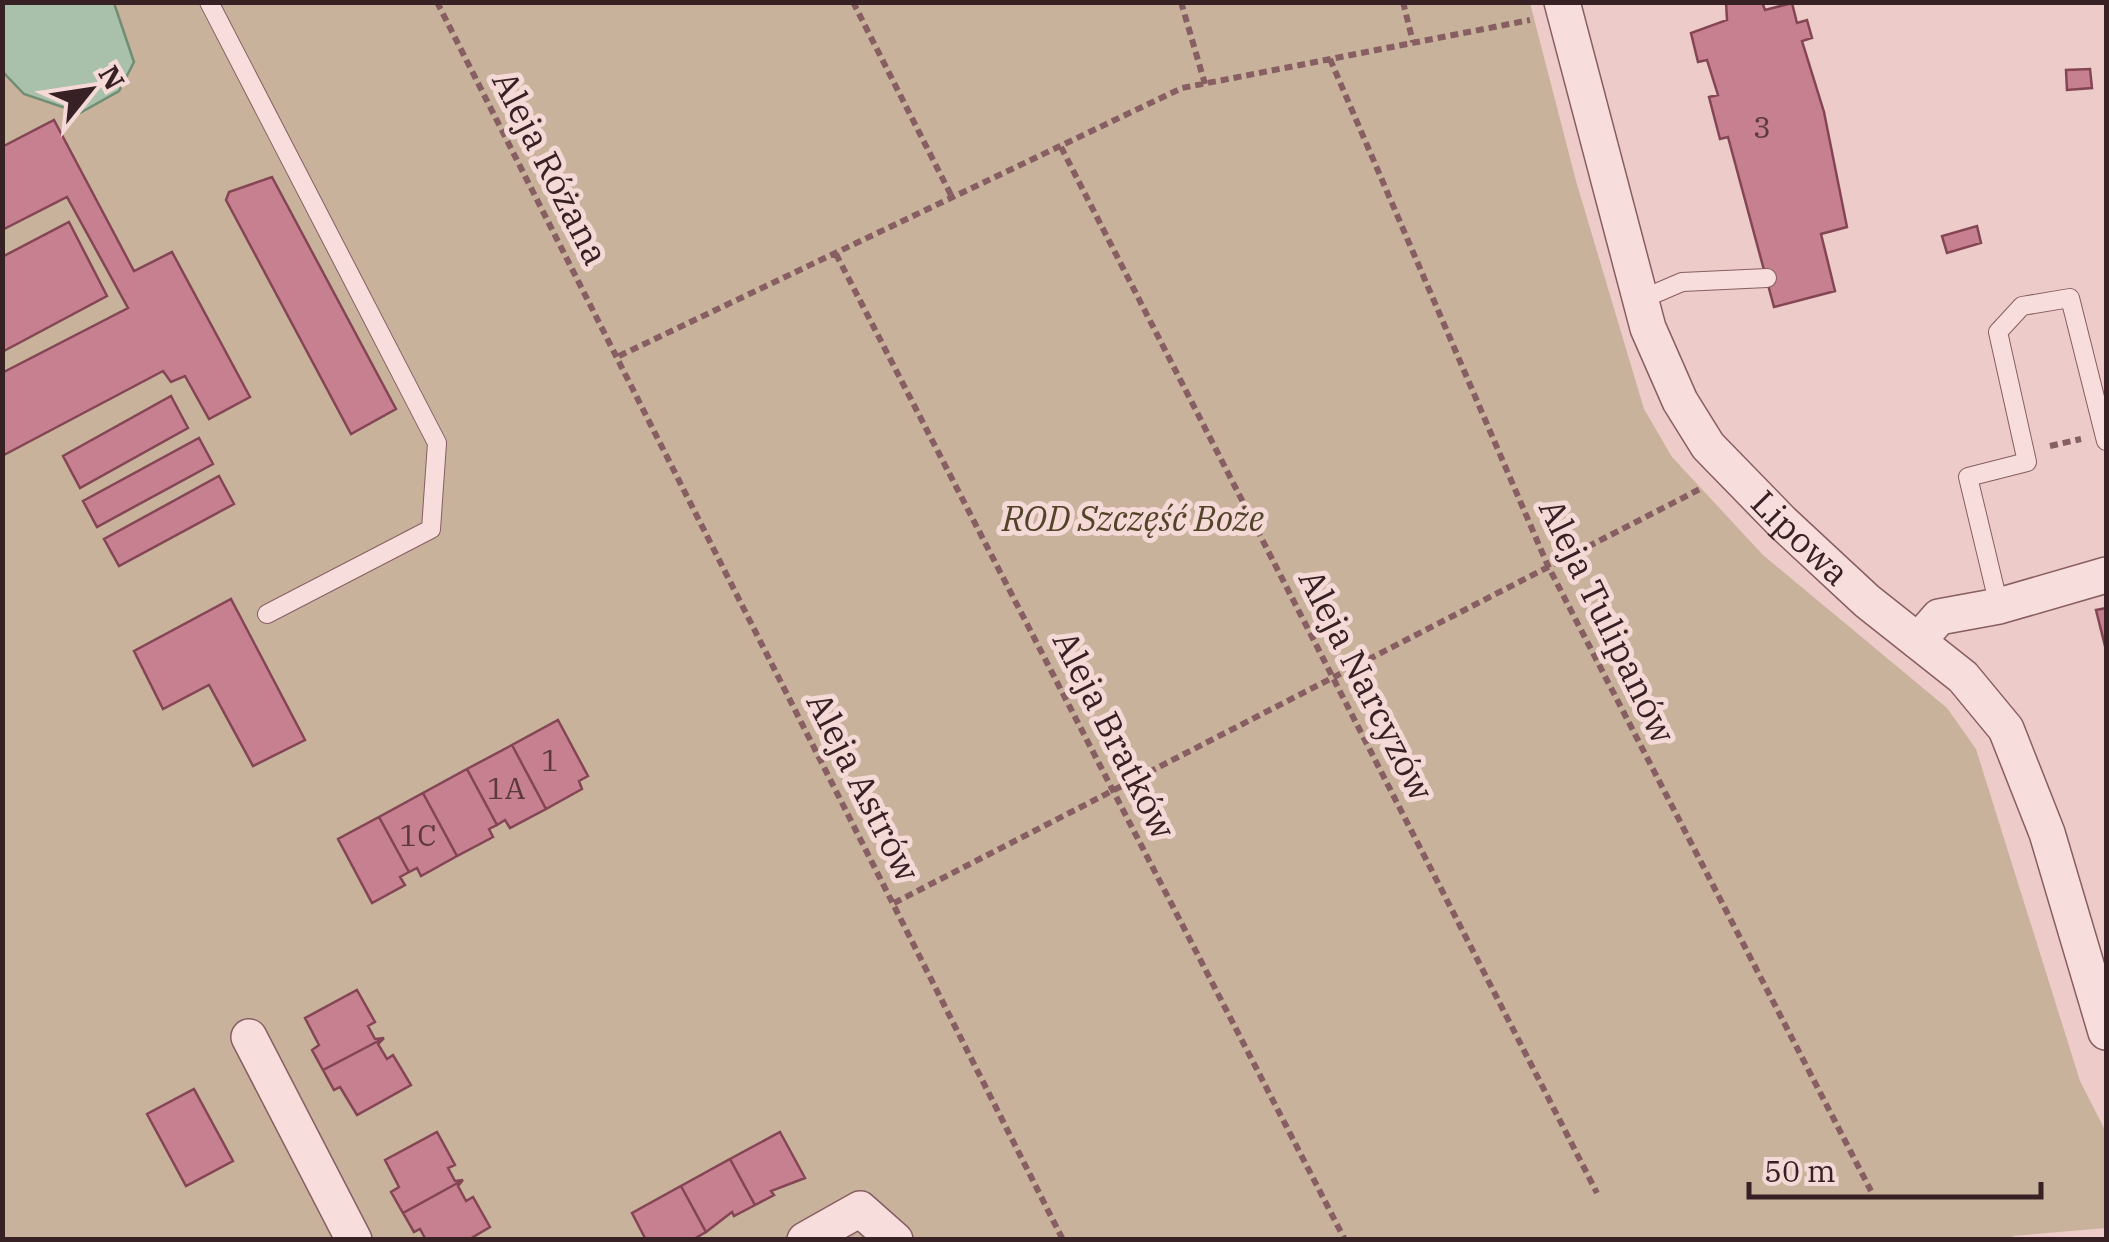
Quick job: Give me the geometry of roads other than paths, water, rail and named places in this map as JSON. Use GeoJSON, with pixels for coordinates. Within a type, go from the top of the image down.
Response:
{"type":"FeatureCollection","features":[{"type":"Feature","properties":{"kind":"street","name":"Lipowa"},"geometry":{"type":"LineString","coordinates":[[1562,2],[1640,300],[1662,366],[1708,446],[1812,551],[1988,703],[2017,752],[2047,834],[2106,1032]]}},
{"type":"Feature","properties":{"kind":"street"},"geometry":{"type":"LineString","coordinates":[[1918,641],[1939,617],[2000,606],[2106,576]]}},
{"type":"Feature","properties":{"kind":"street"},"geometry":{"type":"LineString","coordinates":[[249,1037],[354,1240]]}},
{"type":"Feature","properties":{"kind":"street"},"geometry":{"type":"LineString","coordinates":[[806,1240],[860,1209],[895,1240]]}},
{"type":"Feature","properties":{"kind":"lane"},"geometry":{"type":"LineString","coordinates":[[209,2],[437,444],[432,529],[267,614]]}},
{"type":"Feature","properties":{"kind":"lane"},"geometry":{"type":"LineString","coordinates":[[1640,300],[1682,282],[1766,278]]}},
{"type":"Feature","properties":{"kind":"lane"},"geometry":{"type":"LineString","coordinates":[[2000,606],[1968,477],[2026,462],[1998,332],[2022,306],[2070,298],[2106,441]]}},
{"type":"Feature","properties":{"kind":"park label","name":"ROD Szczęść Boże"},"geometry":{"type":"Point","coordinates":[1133,519]}}]}
